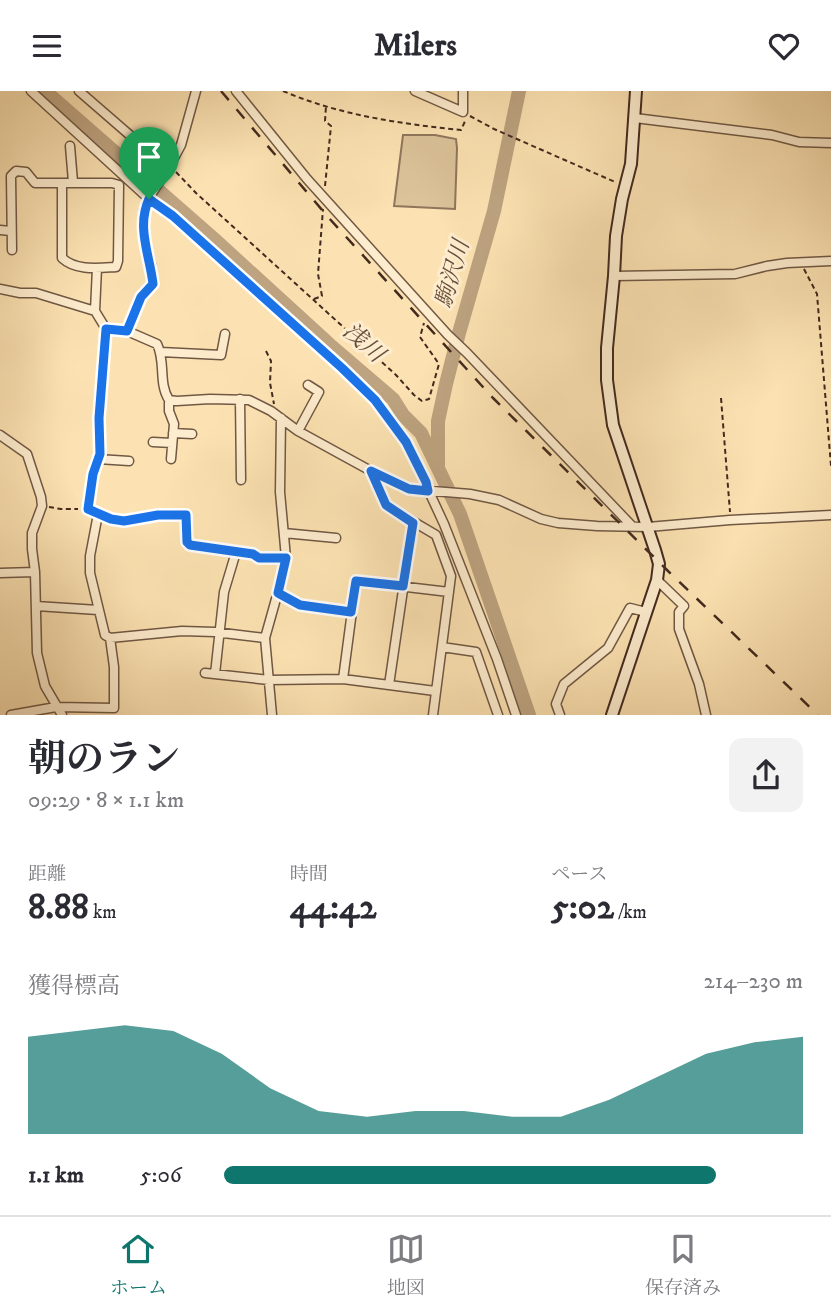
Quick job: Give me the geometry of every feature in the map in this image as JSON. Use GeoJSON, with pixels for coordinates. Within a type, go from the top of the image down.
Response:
{"type":"FeatureCollection","features":[{"type":"Feature","properties":{"kind":"street"},"geometry":{"type":"LineString","coordinates":[[31,91],[375,400],[406,442],[426,482],[497,659],[516,715]]}},
{"type":"Feature","properties":{"kind":"street"},"geometry":{"type":"LineString","coordinates":[[79,91],[169,167]]}},
{"type":"Feature","properties":{"kind":"street"},"geometry":{"type":"LineString","coordinates":[[127,331],[141,297],[153,284],[144,240],[144,210],[181,145],[195,91]]}},
{"type":"Feature","properties":{"kind":"street"},"geometry":{"type":"LineString","coordinates":[[236,91],[307,179],[427,312],[632,526]]}},
{"type":"Feature","properties":{"kind":"street"},"geometry":{"type":"LineString","coordinates":[[415,91],[463,112],[463,91]]}},
{"type":"Feature","properties":{"kind":"street"},"geometry":{"type":"LineString","coordinates":[[612,715],[657,580],[659,564],[614,425],[607,380],[616,236],[631,165],[636,91]]}},
{"type":"Feature","properties":{"kind":"street"},"geometry":{"type":"LineString","coordinates":[[635,118],[772,135],[799,142],[831,143]]}},
{"type":"Feature","properties":{"kind":"street"},"geometry":{"type":"LineString","coordinates":[[70,146],[73,182]]}},
{"type":"Feature","properties":{"kind":"street"},"geometry":{"type":"LineString","coordinates":[[12,250],[11,176],[16,171],[26,172],[35,183],[73,182],[112,183],[119,185],[116,267],[70,266],[62,258],[62,183]]}},
{"type":"Feature","properties":{"kind":"street"},"geometry":{"type":"LineString","coordinates":[[0,230],[11,230]]}},
{"type":"Feature","properties":{"kind":"street"},"geometry":{"type":"LineString","coordinates":[[614,276],[736,274],[767,266],[831,261]]}},
{"type":"Feature","properties":{"kind":"street"},"geometry":{"type":"LineString","coordinates":[[88,509],[93,474],[100,454],[99,418],[106,329],[95,311],[97,268]]}},
{"type":"Feature","properties":{"kind":"street"},"geometry":{"type":"LineString","coordinates":[[0,289],[36,293],[95,311]]}},
{"type":"Feature","properties":{"kind":"street"},"geometry":{"type":"LineString","coordinates":[[106,329],[127,331],[157,344],[161,352],[164,391],[169,400],[169,411],[174,424],[171,459]]}},
{"type":"Feature","properties":{"kind":"street"},"geometry":{"type":"LineString","coordinates":[[161,352],[221,355],[225,334]]}},
{"type":"Feature","properties":{"kind":"street"},"geometry":{"type":"LineString","coordinates":[[298,431],[319,392],[308,385]]}},
{"type":"Feature","properties":{"kind":"street"},"geometry":{"type":"LineString","coordinates":[[240,399],[241,480]]}},
{"type":"Feature","properties":{"kind":"street"},"geometry":{"type":"LineString","coordinates":[[169,400],[249,400],[271,411],[298,431],[409,489],[470,494],[499,500],[528,514],[558,523],[648,527],[831,515]]}},
{"type":"Feature","properties":{"kind":"street"},"geometry":{"type":"LineString","coordinates":[[272,715],[265,638],[286,558],[280,492],[281,418]]}},
{"type":"Feature","properties":{"kind":"street"},"geometry":{"type":"LineString","coordinates":[[173,433],[192,434]]}},
{"type":"Feature","properties":{"kind":"street"},"geometry":{"type":"LineString","coordinates":[[0,435],[27,454],[41,498],[42,506],[32,533],[37,653],[45,686],[62,715]]}},
{"type":"Feature","properties":{"kind":"street"},"geometry":{"type":"LineString","coordinates":[[153,442],[173,443]]}},
{"type":"Feature","properties":{"kind":"street"},"geometry":{"type":"LineString","coordinates":[[98,459],[129,461]]}},
{"type":"Feature","properties":{"kind":"street"},"geometry":{"type":"LineString","coordinates":[[371,471],[386,505],[436,535],[451,576],[433,715]]}},
{"type":"Feature","properties":{"kind":"street"},"geometry":{"type":"LineString","coordinates":[[12,714],[56,706],[114,708],[114,667],[110,638],[106,635],[98,610],[90,573],[90,556],[98,514]]}},
{"type":"Feature","properties":{"kind":"street"},"geometry":{"type":"LineString","coordinates":[[389,685],[413,523]]}},
{"type":"Feature","properties":{"kind":"street"},"geometry":{"type":"LineString","coordinates":[[284,533],[336,538]]}},
{"type":"Feature","properties":{"kind":"street"},"geometry":{"type":"LineString","coordinates":[[215,674],[223,592],[236,552]]}},
{"type":"Feature","properties":{"kind":"street"},"geometry":{"type":"LineString","coordinates":[[0,573],[35,572]]}},
{"type":"Feature","properties":{"kind":"street"},"geometry":{"type":"LineString","coordinates":[[657,580],[684,606],[678,612],[679,629],[699,684],[706,715]]}},
{"type":"Feature","properties":{"kind":"street"},"geometry":{"type":"LineString","coordinates":[[343,679],[356,581],[449,592]]}},
{"type":"Feature","properties":{"kind":"street"},"geometry":{"type":"LineString","coordinates":[[36,606],[98,610]]}},
{"type":"Feature","properties":{"kind":"street"},"geometry":{"type":"LineString","coordinates":[[560,715],[556,704],[564,684],[608,648],[630,608],[646,612]]}},
{"type":"Feature","properties":{"kind":"street"},"geometry":{"type":"LineString","coordinates":[[110,638],[182,631],[219,632],[265,638]]}},
{"type":"Feature","properties":{"kind":"street"},"geometry":{"type":"LineString","coordinates":[[442,646],[476,652],[498,715]]}},
{"type":"Feature","properties":{"kind":"street"},"geometry":{"type":"LineString","coordinates":[[205,673],[269,680],[343,679],[435,691]]}},
{"type":"Feature","properties":{"kind":"path"},"geometry":{"type":"LineString","coordinates":[[284,91],[309,102],[413,126],[461,130],[468,115],[625,186]]}},
{"type":"Feature","properties":{"kind":"path"},"geometry":{"type":"LineString","coordinates":[[169,167],[422,401],[429,398],[439,364],[420,337],[427,312]]}},
{"type":"Feature","properties":{"kind":"path"},"geometry":{"type":"LineString","coordinates":[[800,262],[817,295],[831,466]]}},
{"type":"Feature","properties":{"kind":"path"},"geometry":{"type":"LineString","coordinates":[[265,351],[271,361],[270,383],[274,404],[271,411]]}},
{"type":"Feature","properties":{"kind":"path"},"geometry":{"type":"LineString","coordinates":[[721,398],[730,520]]}},
{"type":"Feature","properties":{"kind":"path"},"geometry":{"type":"LineString","coordinates":[[42,506],[88,509]]}},
{"type":"Feature","properties":{"kind":"path"},"geometry":{"type":"LineString","coordinates":[[98,514],[124,521],[158,515],[186,515],[187,542],[190,545],[253,554],[259,558],[286,558]]}},
{"type":"Feature","properties":{"kind":"path"},"geometry":{"type":"LineString","coordinates":[[278,593],[300,605],[351,612]]}},
{"type":"Feature","properties":{"kind":"shaded area"},"geometry":{"type":"Polygon","coordinates":[[[403,135],[435,135],[456,139],[455,209],[394,206],[403,135]]]}},
{"type":"Feature","properties":{"kind":"waterway","name":"浅川"},"geometry":{"type":"LineString","coordinates":[[45,91],[393,399],[403,415],[421,433],[460,514],[529,715]]}},
{"type":"Feature","properties":{"kind":"waterway","name":"駒沢川"},"geometry":{"type":"LineString","coordinates":[[438,465],[438,421],[446,384],[494,211],[519,91]]}},
{"type":"Feature","properties":{"kind":"railway"},"geometry":{"type":"LineString","coordinates":[[221,91],[328,217],[493,398],[818,715]]}},
{"type":"Feature","properties":{"kind":"route"},"geometry":{"type":"LineString","coordinates":[[149,199],[173,216],[342,368],[375,400],[406,442],[428,491],[409,489],[371,471],[386,505],[413,523],[403,586],[356,581],[351,612],[300,605],[278,593],[286,558],[259,558],[253,554],[190,545],[187,542],[186,515],[158,515],[124,521],[111,519],[88,509],[93,474],[100,454],[99,418],[106,329],[127,331],[141,297],[153,284],[144,240],[144,210],[149,199]]}}]}
